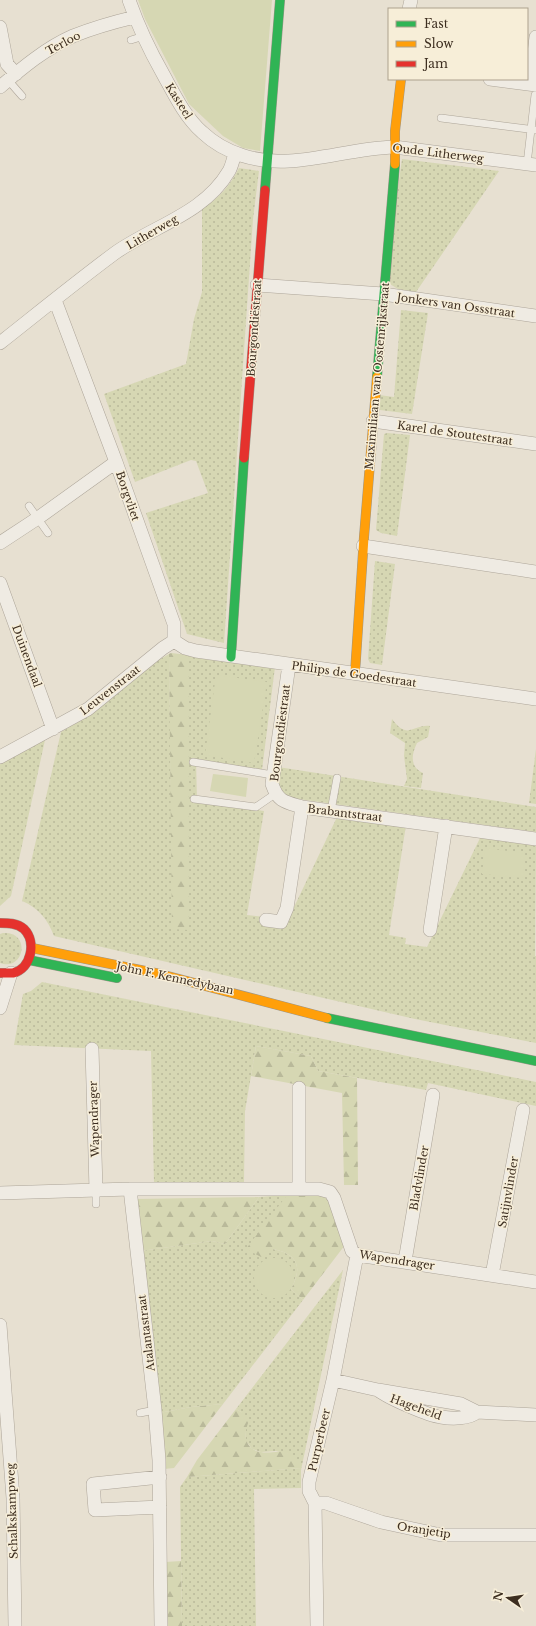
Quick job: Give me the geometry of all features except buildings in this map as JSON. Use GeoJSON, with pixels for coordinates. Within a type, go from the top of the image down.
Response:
{"type":"FeatureCollection","features":[{"type":"Feature","properties":{"kind":"street","name":"Kasteel"},"geometry":{"type":"LineString","coordinates":[[129,0],[144,36],[175,95],[193,123],[202,133],[235,154],[269,160]]}},
{"type":"Feature","properties":{"kind":"street","name":"Bourgondiëstraat"},"geometry":{"type":"LineString","coordinates":[[231,656],[257,285],[269,160],[280,0]]}},
{"type":"Feature","properties":{"kind":"street","name":"Terloo"},"geometry":{"type":"LineString","coordinates":[[8,80],[49,49],[72,37],[95,27],[135,17]]}},
{"type":"Feature","properties":{"kind":"street"},"geometry":{"type":"LineString","coordinates":[[0,27],[7,64],[8,80]]}},
{"type":"Feature","properties":{"kind":"street"},"geometry":{"type":"LineString","coordinates":[[495,80],[534,88],[536,37]]}},
{"type":"Feature","properties":{"kind":"street","name":"Maximiliaan van Oostenrijkstraat"},"geometry":{"type":"LineString","coordinates":[[355,673],[363,546],[394,168],[394,131],[401,80]]}},
{"type":"Feature","properties":{"kind":"street","name":"Oude Litherweg"},"geometry":{"type":"LineString","coordinates":[[269,160],[288,161],[394,147],[531,164]]}},
{"type":"Feature","properties":{"kind":"street","name":"Litherweg"},"geometry":{"type":"LineString","coordinates":[[0,343],[116,252],[190,210],[206,198],[220,185],[230,170],[235,154]]}},
{"type":"Feature","properties":{"kind":"street","name":"Jonkers van Ossstraat"},"geometry":{"type":"LineString","coordinates":[[257,285],[383,294],[536,316]]}},
{"type":"Feature","properties":{"kind":"street"},"geometry":{"type":"LineString","coordinates":[[56,300],[116,462]]}},
{"type":"Feature","properties":{"kind":"street","name":"Karel de Stoutestraat"},"geometry":{"type":"LineString","coordinates":[[373,421],[536,444]]}},
{"type":"Feature","properties":{"kind":"street","name":"Borgvliet"},"geometry":{"type":"LineString","coordinates":[[0,543],[38,518],[116,462],[174,624],[174,641]]}},
{"type":"Feature","properties":{"kind":"street"},"geometry":{"type":"LineString","coordinates":[[363,546],[536,572]]}},
{"type":"Feature","properties":{"kind":"street","name":"Duinendaal"},"geometry":{"type":"LineString","coordinates":[[0,583],[53,729]]}},
{"type":"Feature","properties":{"kind":"street","name":"Philips de Goedestraat"},"geometry":{"type":"LineString","coordinates":[[174,641],[185,648],[196,651],[536,699]]}},
{"type":"Feature","properties":{"kind":"street","name":"Leuvenstraat"},"geometry":{"type":"LineString","coordinates":[[0,757],[88,709],[163,648],[174,641]]}},
{"type":"Feature","properties":{"kind":"street","name":"Bourgondiëstraat"},"geometry":{"type":"LineString","coordinates":[[289,665],[272,784],[275,794],[282,802],[302,807]]}},
{"type":"Feature","properties":{"kind":"street","name":"Brabantstraat"},"geometry":{"type":"LineString","coordinates":[[266,920],[281,922],[286,908],[302,807],[536,839]]}},
{"type":"Feature","properties":{"kind":"street"},"geometry":{"type":"LineString","coordinates":[[430,930],[446,826]]}},
{"type":"Feature","properties":{"kind":"street"},"geometry":{"type":"LineString","coordinates":[[0,923],[14,923],[23,928],[29,935],[32,948],[29,960],[18,971],[5,973],[0,1008]]}},
{"type":"Feature","properties":{"kind":"street","name":"John F. Kennedybaan"},"geometry":{"type":"LineString","coordinates":[[32,948],[52,950],[160,974],[317,1016],[536,1061]]}},
{"type":"Feature","properties":{"kind":"street","name":"John F. Kennedybaan"},"geometry":{"type":"LineString","coordinates":[[29,960],[125,980]]}},
{"type":"Feature","properties":{"kind":"street","name":"John F. Kennedybaan"},"geometry":{"type":"LineString","coordinates":[[216,998],[285,1012],[317,1016]]}},
{"type":"Feature","properties":{"kind":"street","name":"Wapendrager"},"geometry":{"type":"LineString","coordinates":[[92,1049],[96,1190]]}},
{"type":"Feature","properties":{"kind":"street"},"geometry":{"type":"LineString","coordinates":[[299,1088],[299,1189]]}},
{"type":"Feature","properties":{"kind":"street","name":"Bladvlinder"},"geometry":{"type":"LineString","coordinates":[[405,1262],[433,1095]]}},
{"type":"Feature","properties":{"kind":"street","name":"Satijnvlinder"},"geometry":{"type":"LineString","coordinates":[[492,1275],[523,1110]]}},
{"type":"Feature","properties":{"kind":"street","name":"Wapendrager"},"geometry":{"type":"LineString","coordinates":[[0,1193],[130,1189],[319,1189],[330,1192],[334,1198],[352,1251],[357,1255],[536,1282]]}},
{"type":"Feature","properties":{"kind":"street","name":"Atalantastraat"},"geometry":{"type":"LineString","coordinates":[[130,1189],[155,1410],[160,1477],[161,1626]]}},
{"type":"Feature","properties":{"kind":"street","name":"Purperbeer"},"geometry":{"type":"LineString","coordinates":[[317,1626],[315,1504],[309,1491],[309,1482],[333,1380],[357,1255]]}},
{"type":"Feature","properties":{"kind":"street","name":"Schalkskampweg"},"geometry":{"type":"LineString","coordinates":[[0,1325],[13,1498],[15,1626]]}},
{"type":"Feature","properties":{"kind":"street","name":"Hageheld"},"geometry":{"type":"LineString","coordinates":[[333,1380],[378,1390],[387,1397],[440,1417],[472,1417],[477,1412],[536,1415]]}},
{"type":"Feature","properties":{"kind":"street"},"geometry":{"type":"LineString","coordinates":[[160,1477],[93,1484],[95,1510],[160,1507]]}},
{"type":"Feature","properties":{"kind":"street","name":"Oranjetip"},"geometry":{"type":"LineString","coordinates":[[315,1504],[326,1503],[381,1522],[441,1535],[536,1535]]}},
{"type":"Feature","properties":{"kind":"lane"},"geometry":{"type":"LineString","coordinates":[[132,40],[144,36]]}},
{"type":"Feature","properties":{"kind":"lane"},"geometry":{"type":"LineString","coordinates":[[8,80],[22,96]]}},
{"type":"Feature","properties":{"kind":"lane"},"geometry":{"type":"LineString","coordinates":[[531,164],[534,88]]}},
{"type":"Feature","properties":{"kind":"lane"},"geometry":{"type":"LineString","coordinates":[[440,118],[533,130]]}},
{"type":"Feature","properties":{"kind":"lane"},"geometry":{"type":"LineString","coordinates":[[29,506],[48,533]]}},
{"type":"Feature","properties":{"kind":"lane"},"geometry":{"type":"LineString","coordinates":[[193,762],[273,775]]}},
{"type":"Feature","properties":{"kind":"lane"},"geometry":{"type":"LineString","coordinates":[[331,811],[337,778]]}},
{"type":"Feature","properties":{"kind":"lane"},"geometry":{"type":"LineString","coordinates":[[194,799],[256,806],[275,794]]}},
{"type":"Feature","properties":{"kind":"lane"},"geometry":{"type":"LineString","coordinates":[[96,1190],[96,1204]]}},
{"type":"Feature","properties":{"kind":"lane"},"geometry":{"type":"LineString","coordinates":[[140,1413],[155,1410]]}},
{"type":"Feature","properties":{"kind":"green space"},"geometry":{"type":"Polygon","coordinates":[[[138,0],[272,0],[260,151],[243,148],[223,136],[189,104],[145,19],[138,0]]]}},
{"type":"Feature","properties":{"kind":"green space"},"geometry":{"type":"Polygon","coordinates":[[[402,159],[499,171],[416,292],[398,289],[385,281],[402,159]]]}},
{"type":"Feature","properties":{"kind":"green space"},"geometry":{"type":"Polygon","coordinates":[[[239,168],[259,171],[253,219],[224,643],[187,634],[146,513],[208,493],[196,461],[191,460],[135,482],[104,394],[186,364],[194,319],[202,292],[202,209],[224,191],[232,181],[239,168]]]}},
{"type":"Feature","properties":{"kind":"green space"},"geometry":{"type":"Polygon","coordinates":[[[401,310],[428,313],[412,414],[380,410],[379,395],[394,397],[401,310]]]}},
{"type":"Feature","properties":{"kind":"green space"},"geometry":{"type":"Polygon","coordinates":[[[384,434],[410,435],[397,536],[381,533],[376,530],[384,434]]]}},
{"type":"Feature","properties":{"kind":"green space"},"geometry":{"type":"Polygon","coordinates":[[[375,561],[395,564],[382,665],[370,663],[368,659],[375,561]]]}},
{"type":"Feature","properties":{"kind":"green space"},"geometry":{"type":"Polygon","coordinates":[[[169,654],[172,861],[189,930],[189,655],[275,667],[262,770],[196,760],[197,801],[264,811],[247,915],[264,917],[285,926],[338,815],[406,825],[389,935],[406,938],[405,944],[427,947],[481,836],[536,844],[536,1043],[415,1019],[54,936],[42,915],[33,907],[22,901],[61,732],[90,715],[157,661],[169,654]]]}},
{"type":"Feature","properties":{"kind":"green space"},"geometry":{"type":"Polygon","coordinates":[[[169,654],[189,655],[189,930],[172,929],[169,654]]]}},
{"type":"Feature","properties":{"kind":"green space"},"geometry":{"type":"Polygon","coordinates":[[[216,675],[267,682],[254,763],[205,755],[216,675]]]}},
{"type":"Feature","properties":{"kind":"green space"},"geometry":{"type":"Polygon","coordinates":[[[392,719],[402,729],[407,730],[430,726],[428,737],[417,743],[413,756],[414,764],[423,773],[421,788],[404,786],[407,779],[404,756],[405,743],[390,733],[392,719]]]}},
{"type":"Feature","properties":{"kind":"green space"},"geometry":{"type":"Polygon","coordinates":[[[45,740],[11,896],[0,906],[0,761],[45,740]]]}},
{"type":"Feature","properties":{"kind":"green space"},"geometry":{"type":"Polygon","coordinates":[[[536,749],[536,804],[529,803],[536,749]]]}},
{"type":"Feature","properties":{"kind":"green space"},"geometry":{"type":"Polygon","coordinates":[[[278,767],[536,807],[536,832],[291,798],[278,791],[278,767]]]}},
{"type":"Feature","properties":{"kind":"green space"},"geometry":{"type":"Polygon","coordinates":[[[213,774],[248,778],[246,797],[210,791],[213,774]]]}},
{"type":"Feature","properties":{"kind":"green space"},"geometry":{"type":"Polygon","coordinates":[[[485,848],[525,853],[523,878],[482,874],[485,848]]]}},
{"type":"Feature","properties":{"kind":"green space"},"geometry":{"type":"Polygon","coordinates":[[[0,934],[12,934],[18,938],[21,944],[19,957],[15,962],[8,964],[0,963],[0,934]]]}},
{"type":"Feature","properties":{"kind":"green space"},"geometry":{"type":"Polygon","coordinates":[[[42,982],[536,1082],[536,1106],[428,1083],[426,1090],[318,1071],[311,1056],[256,1046],[245,1111],[244,1182],[154,1183],[151,1051],[14,1045],[23,994],[31,991],[42,982]]]}},
{"type":"Feature","properties":{"kind":"green space"},"geometry":{"type":"Polygon","coordinates":[[[256,1046],[311,1056],[318,1071],[357,1078],[358,1185],[344,1185],[342,1093],[251,1076],[256,1046]]]}},
{"type":"Feature","properties":{"kind":"green space"},"geometry":{"type":"Polygon","coordinates":[[[316,1194],[328,1197],[345,1245],[303,1300],[291,1289],[297,1274],[296,1263],[293,1258],[288,1254],[273,1249],[263,1258],[246,1249],[287,1195],[316,1194]]]}},
{"type":"Feature","properties":{"kind":"green space"},"geometry":{"type":"Polygon","coordinates":[[[287,1195],[273,1249],[288,1254],[296,1263],[297,1274],[291,1289],[303,1300],[223,1404],[191,1407],[159,1413],[141,1251],[212,1241],[225,1244],[259,1197],[287,1195]]]}},
{"type":"Feature","properties":{"kind":"green space"},"geometry":{"type":"Polygon","coordinates":[[[259,1197],[225,1244],[212,1241],[141,1251],[135,1199],[259,1197]]]}},
{"type":"Feature","properties":{"kind":"green space"},"geometry":{"type":"Polygon","coordinates":[[[278,1258],[285,1261],[291,1267],[294,1278],[293,1286],[285,1295],[278,1298],[270,1298],[263,1295],[255,1286],[254,1274],[257,1267],[266,1259],[278,1258]]]}},
{"type":"Feature","properties":{"kind":"green space"},"geometry":{"type":"Polygon","coordinates":[[[343,1270],[301,1470],[301,1488],[254,1489],[256,1626],[182,1626],[180,1487],[187,1477],[301,1468],[288,1454],[276,1451],[261,1452],[252,1449],[246,1441],[245,1428],[241,1412],[236,1409],[343,1270]]]}},
{"type":"Feature","properties":{"kind":"green space"},"geometry":{"type":"Polygon","coordinates":[[[223,1404],[174,1468],[164,1469],[159,1413],[191,1407],[223,1404]]]}},
{"type":"Feature","properties":{"kind":"green space"},"geometry":{"type":"Polygon","coordinates":[[[236,1409],[249,1421],[246,1431],[246,1440],[251,1448],[255,1451],[289,1454],[302,1468],[187,1477],[197,1460],[236,1409]]]}},
{"type":"Feature","properties":{"kind":"green space"},"geometry":{"type":"Polygon","coordinates":[[[181,1561],[182,1626],[166,1626],[165,1562],[181,1561]]]}},
{"type":"Feature","properties":{"kind":"traffic: fast"},"geometry":{"type":"LineString","coordinates":[[265,190],[280,0]]}},
{"type":"Feature","properties":{"kind":"traffic: fast"},"geometry":{"type":"LineString","coordinates":[[377,377],[395,164]]}},
{"type":"Feature","properties":{"kind":"traffic: fast"},"geometry":{"type":"LineString","coordinates":[[231,657],[244,458]]}},
{"type":"Feature","properties":{"kind":"traffic: fast"},"geometry":{"type":"LineString","coordinates":[[29,960],[117,978]]}},
{"type":"Feature","properties":{"kind":"traffic: fast"},"geometry":{"type":"LineString","coordinates":[[327,1018],[536,1061]]}},
{"type":"Feature","properties":{"kind":"traffic: slow"},"geometry":{"type":"LineString","coordinates":[[395,164],[395,131],[401,80]]}},
{"type":"Feature","properties":{"kind":"traffic: slow"},"geometry":{"type":"LineString","coordinates":[[355,673],[377,377]]}},
{"type":"Feature","properties":{"kind":"traffic: slow"},"geometry":{"type":"LineString","coordinates":[[32,948],[160,974],[327,1018]]}},
{"type":"Feature","properties":{"kind":"traffic: jam"},"geometry":{"type":"LineString","coordinates":[[244,458],[265,190]]}},
{"type":"Feature","properties":{"kind":"traffic: jam"},"geometry":{"type":"LineString","coordinates":[[0,923],[15,924],[24,929],[28,934],[31,948],[28,961],[24,966],[13,973],[0,973]]}}]}
